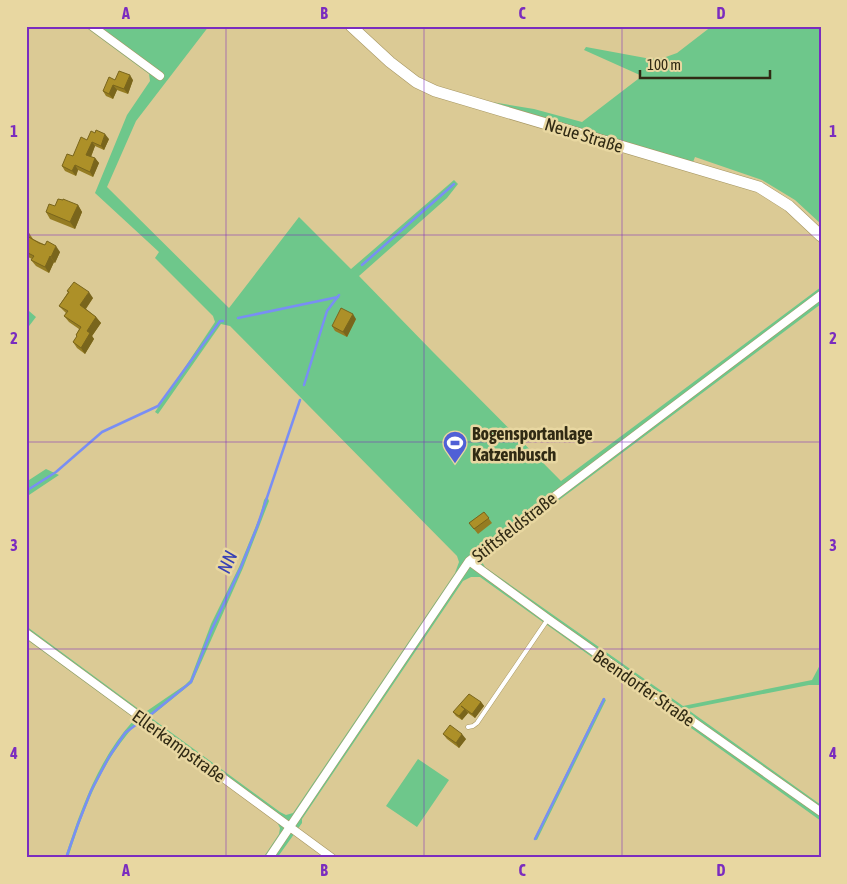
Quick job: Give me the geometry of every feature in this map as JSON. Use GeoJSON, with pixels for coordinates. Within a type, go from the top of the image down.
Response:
{"type":"FeatureCollection","features":[{"type":"Feature","properties":{"kind":"street"},"geometry":{"type":"LineString","coordinates":[[92,26],[160,76]]}},
{"type":"Feature","properties":{"kind":"street","name":"Neue Straße"},"geometry":{"type":"LineString","coordinates":[[351,26],[396,67],[416,82],[435,91],[759,187],[789,206],[821,236]]}},
{"type":"Feature","properties":{"kind":"street","name":"Stiftsfeldstraße"},"geometry":{"type":"LineString","coordinates":[[269,858],[469,561],[821,294]]}},
{"type":"Feature","properties":{"kind":"street","name":"Beendorfer Straße"},"geometry":{"type":"LineString","coordinates":[[469,561],[548,620],[821,812]]}},
{"type":"Feature","properties":{"kind":"street","name":"Ellerkampstraße"},"geometry":{"type":"LineString","coordinates":[[26,633],[332,858]]}},
{"type":"Feature","properties":{"kind":"lane"},"geometry":{"type":"LineString","coordinates":[[468,727],[474,726],[477,723],[548,620]]}},
{"type":"Feature","properties":{"kind":"green space"},"geometry":{"type":"Polygon","coordinates":[[[84,26],[209,26],[136,121],[107,187],[229,308],[299,217],[351,269],[454,180],[458,184],[447,198],[359,276],[561,481],[821,287],[821,304],[483,557],[482,562],[485,567],[683,706],[812,680],[821,663],[821,685],[809,685],[687,709],[821,805],[821,821],[480,577],[471,577],[463,581],[277,858],[263,858],[279,834],[280,828],[277,822],[138,722],[125,737],[104,769],[87,803],[68,858],[65,858],[92,784],[111,751],[134,718],[26,639],[26,626],[144,713],[190,680],[211,624],[239,567],[267,496],[269,501],[243,568],[192,683],[150,717],[286,815],[293,813],[455,573],[459,562],[457,556],[230,326],[221,324],[158,414],[155,412],[215,322],[213,316],[155,258],[159,252],[95,193],[127,115],[150,81],[149,74],[84,26]]]}},
{"type":"Feature","properties":{"kind":"green space"},"geometry":{"type":"Polygon","coordinates":[[[712,26],[821,26],[821,224],[795,200],[762,180],[695,157],[693,162],[492,102],[534,109],[582,122],[642,76],[584,50],[586,47],[651,59],[663,58],[677,53],[712,26]]]}},
{"type":"Feature","properties":{"kind":"green space"},"geometry":{"type":"Polygon","coordinates":[[[29,311],[36,317],[26,330],[26,315],[29,311]]]}},
{"type":"Feature","properties":{"kind":"green space"},"geometry":{"type":"Polygon","coordinates":[[[46,469],[59,475],[26,497],[26,482],[46,469]]]}},
{"type":"Feature","properties":{"kind":"green space"},"geometry":{"type":"Polygon","coordinates":[[[603,698],[606,700],[537,840],[534,839],[603,698]]]}},
{"type":"Feature","properties":{"kind":"green space"},"geometry":{"type":"Polygon","coordinates":[[[418,759],[449,780],[417,827],[386,806],[418,759]]]}},
{"type":"Feature","properties":{"kind":"building"},"geometry":{"type":"Polygon","coordinates":[[[119,71],[130,75],[124,89],[113,85],[109,94],[103,91],[109,77],[115,80],[119,71]]]}},
{"type":"Feature","properties":{"kind":"building"},"geometry":{"type":"Polygon","coordinates":[[[96,130],[105,134],[101,146],[92,142],[86,155],[95,158],[90,172],[75,165],[72,171],[62,166],[67,154],[73,156],[81,137],[87,140],[91,131],[95,133],[96,130]]]}},
{"type":"Feature","properties":{"kind":"building"},"geometry":{"type":"Polygon","coordinates":[[[58,199],[78,205],[70,222],[46,212],[49,204],[55,206],[58,199]]]}},
{"type":"Feature","properties":{"kind":"building"},"geometry":{"type":"Polygon","coordinates":[[[26,232],[29,233],[27,236],[39,243],[45,245],[47,241],[56,246],[45,267],[31,260],[34,256],[26,252],[26,232]]]}},
{"type":"Feature","properties":{"kind":"building"},"geometry":{"type":"Polygon","coordinates":[[[74,282],[89,292],[80,305],[96,317],[87,331],[90,333],[81,348],[73,342],[81,327],[64,316],[68,311],[59,306],[74,282]]]}},
{"type":"Feature","properties":{"kind":"building"},"geometry":{"type":"Polygon","coordinates":[[[341,308],[353,314],[343,332],[332,326],[341,308]]]}},
{"type":"Feature","properties":{"kind":"building"},"geometry":{"type":"Polygon","coordinates":[[[484,512],[489,518],[474,529],[469,523],[484,512]]]}},
{"type":"Feature","properties":{"kind":"building"},"geometry":{"type":"Polygon","coordinates":[[[469,694],[481,702],[472,714],[461,706],[465,709],[459,716],[453,712],[469,694]]]}},
{"type":"Feature","properties":{"kind":"building"},"geometry":{"type":"Polygon","coordinates":[[[450,725],[462,734],[456,743],[443,734],[450,725]]]}},
{"type":"Feature","properties":{"kind":"waterway"},"geometry":{"type":"LineString","coordinates":[[362,265],[454,184]]}},
{"type":"Feature","properties":{"kind":"waterway","name":"NN"},"geometry":{"type":"LineString","coordinates":[[304,385],[327,311],[339,295]]}},
{"type":"Feature","properties":{"kind":"waterway","name":"NN"},"geometry":{"type":"LineString","coordinates":[[238,318],[338,297]]}},
{"type":"Feature","properties":{"kind":"waterway","name":"NN"},"geometry":{"type":"LineString","coordinates":[[26,491],[56,472],[102,432],[158,406],[220,321],[223,321]]}},
{"type":"Feature","properties":{"kind":"waterway","name":"NN"},"geometry":{"type":"LineString","coordinates":[[149,716],[191,682],[257,527],[300,400]]}},
{"type":"Feature","properties":{"kind":"waterway"},"geometry":{"type":"LineString","coordinates":[[535,839],[604,699]]}},
{"type":"Feature","properties":{"kind":"waterway","name":"NN"},"geometry":{"type":"LineString","coordinates":[[66,858],[91,791],[109,757],[125,733],[137,724]]}},
{"type":"Feature","properties":{"kind":"place","name":"Bogensportanlage Katzenbusch"},"geometry":{"type":"Point","coordinates":[455,464]}}]}
